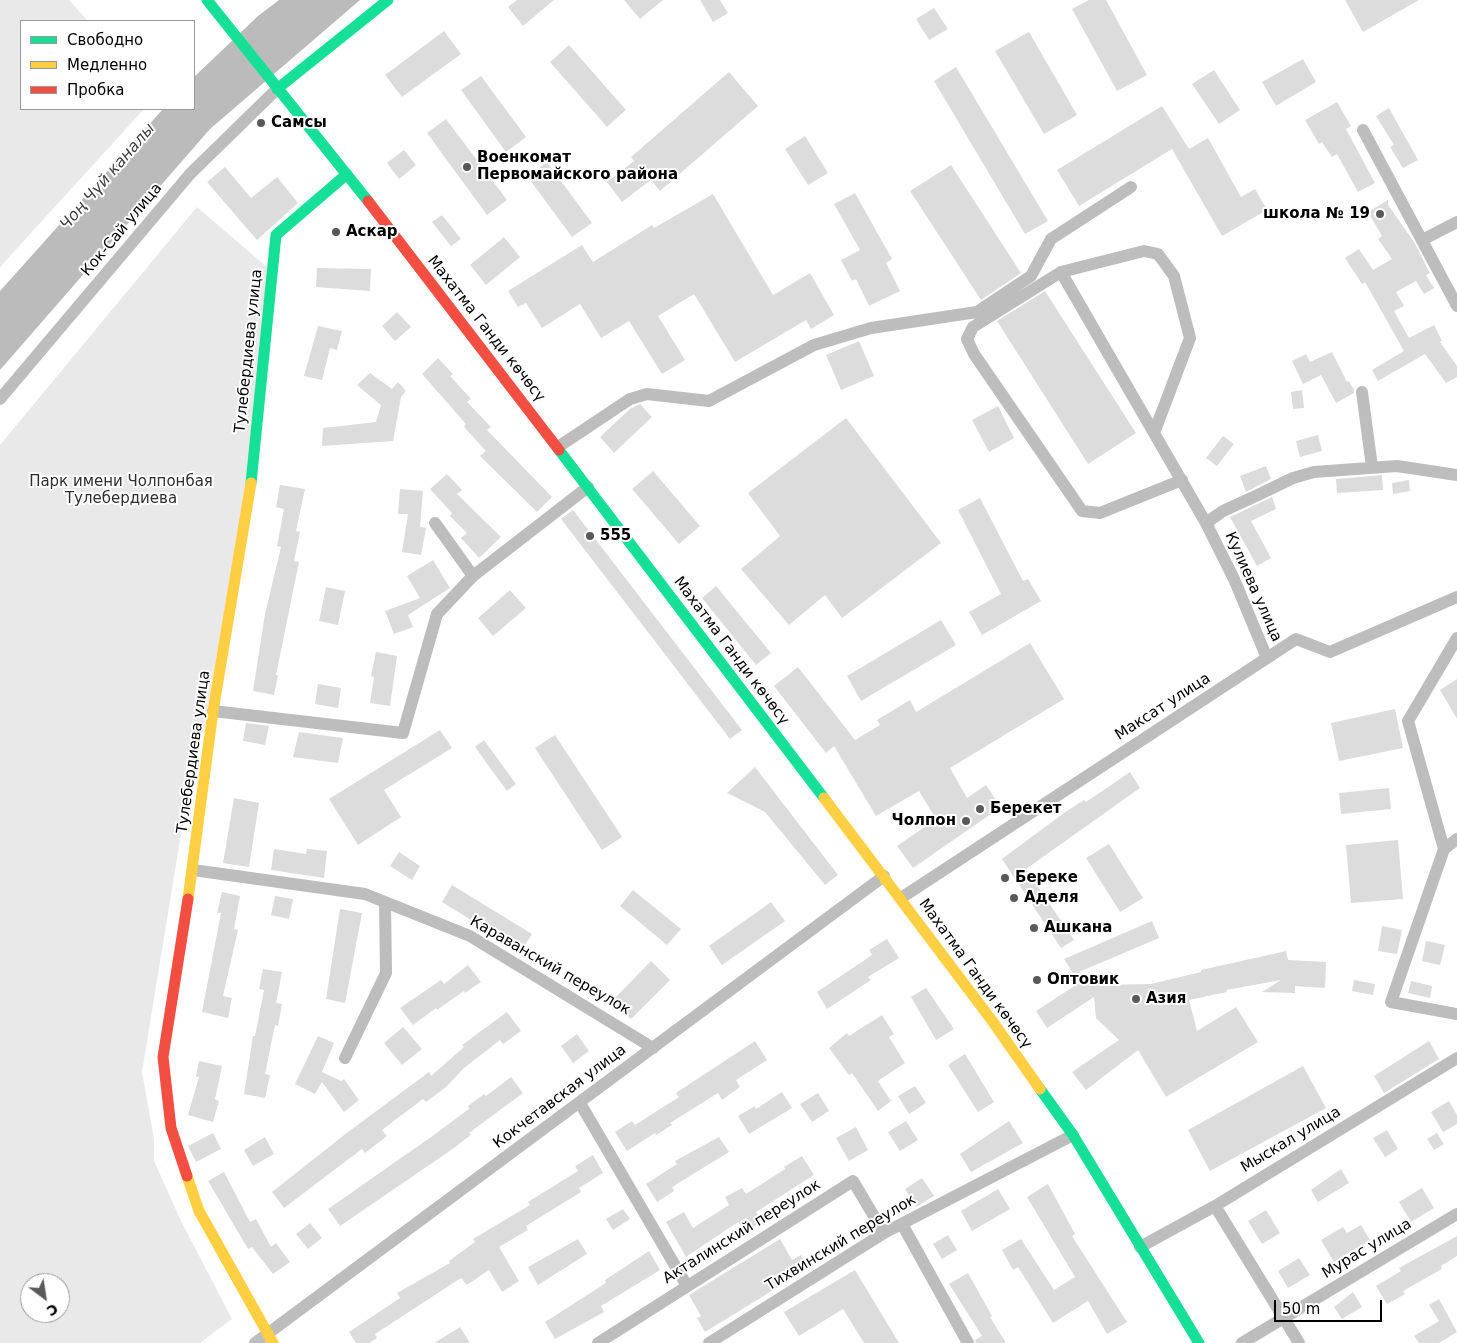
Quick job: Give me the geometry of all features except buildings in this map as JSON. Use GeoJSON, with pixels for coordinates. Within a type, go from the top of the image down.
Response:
{"type":"FeatureCollection","features":[{"type":"Feature","properties":{"kind":"main road","name":"Махатма Ганди көчөсү"},"geometry":{"type":"LineString","coordinates":[[207,0],[346,174],[558,447],[993,1022],[1073,1135],[1199,1343]]}},
{"type":"Feature","properties":{"kind":"main road"},"geometry":{"type":"LineString","coordinates":[[277,89],[388,0]]}},
{"type":"Feature","properties":{"kind":"main road","name":"Тулебердиева улица"},"geometry":{"type":"LineString","coordinates":[[270,1338],[199,1210],[171,1128],[163,1057],[193,870],[213,711],[250,491],[276,235],[325,195],[346,174]]}},
{"type":"Feature","properties":{"kind":"street","name":"Кок-Сай улица"},"geometry":{"type":"LineString","coordinates":[[0,400],[190,174],[277,89]]}},
{"type":"Feature","properties":{"kind":"street"},"geometry":{"type":"LineString","coordinates":[[1364,130],[1457,306]]}},
{"type":"Feature","properties":{"kind":"street"},"geometry":{"type":"LineString","coordinates":[[558,447],[630,399],[647,394],[709,401],[814,346],[871,328],[977,312],[1031,276],[1051,239],[1131,187]]}},
{"type":"Feature","properties":{"kind":"street"},"geometry":{"type":"LineString","coordinates":[[1422,240],[1457,222]]}},
{"type":"Feature","properties":{"kind":"street"},"geometry":{"type":"LineString","coordinates":[[1154,433],[1190,338],[1174,276],[1158,254],[1144,251],[1061,272],[973,327],[967,339],[974,354],[1082,511],[1100,513],[1182,480]]}},
{"type":"Feature","properties":{"kind":"street"},"geometry":{"type":"LineString","coordinates":[[1061,272],[1206,523]]}},
{"type":"Feature","properties":{"kind":"street"},"geometry":{"type":"LineString","coordinates":[[1362,392],[1372,468]]}},
{"type":"Feature","properties":{"kind":"street","name":"Кулиева улица"},"geometry":{"type":"LineString","coordinates":[[1267,658],[1234,579],[1206,523],[1223,511],[1293,478],[1314,472],[1397,466],[1457,475]]}},
{"type":"Feature","properties":{"kind":"street"},"geometry":{"type":"LineString","coordinates":[[213,711],[403,733],[437,614],[473,576],[588,487]]}},
{"type":"Feature","properties":{"kind":"street"},"geometry":{"type":"LineString","coordinates":[[435,523],[473,576]]}},
{"type":"Feature","properties":{"kind":"street","name":"Максат улица"},"geometry":{"type":"LineString","coordinates":[[901,898],[1296,639],[1330,652],[1457,597]]}},
{"type":"Feature","properties":{"kind":"street"},"geometry":{"type":"LineString","coordinates":[[1444,849],[1408,721],[1457,638]]}},
{"type":"Feature","properties":{"kind":"street"},"geometry":{"type":"LineString","coordinates":[[1457,839],[1444,849],[1391,1002],[1457,1014]]}},
{"type":"Feature","properties":{"kind":"street","name":"Караванский переулок"},"geometry":{"type":"LineString","coordinates":[[193,870],[366,894],[470,936],[653,1048]]}},
{"type":"Feature","properties":{"kind":"street","name":"Кокчетавская улица"},"geometry":{"type":"LineString","coordinates":[[255,1343],[270,1338],[580,1102],[884,876]]}},
{"type":"Feature","properties":{"kind":"street"},"geometry":{"type":"LineString","coordinates":[[345,1058],[386,973],[386,902]]}},
{"type":"Feature","properties":{"kind":"street","name":"Мыскал улица"},"geometry":{"type":"LineString","coordinates":[[1140,1247],[1215,1206],[1457,1058]]}},
{"type":"Feature","properties":{"kind":"street"},"geometry":{"type":"LineString","coordinates":[[580,1102],[687,1286]]}},
{"type":"Feature","properties":{"kind":"street","name":"Тихвинский переулок"},"geometry":{"type":"LineString","coordinates":[[709,1343],[884,1233],[1073,1135]]}},
{"type":"Feature","properties":{"kind":"street","name":"Акталинский переулок"},"geometry":{"type":"LineString","coordinates":[[598,1343],[853,1181],[884,1233]]}},
{"type":"Feature","properties":{"kind":"street"},"geometry":{"type":"LineString","coordinates":[[1215,1206],[1299,1343]]}},
{"type":"Feature","properties":{"kind":"street","name":"Мурас улица"},"geometry":{"type":"LineString","coordinates":[[1242,1343],[1457,1214]]}},
{"type":"Feature","properties":{"kind":"street"},"geometry":{"type":"LineString","coordinates":[[902,1224],[968,1343]]}},
{"type":"Feature","properties":{"kind":"green space"},"geometry":{"type":"Polygon","coordinates":[[[0,0],[69,0],[87,20],[20,20],[20,110],[143,110],[0,267],[0,0]]]}},
{"type":"Feature","properties":{"kind":"green space","name":"Парк имени Чолпонбая Тулебердиева"},"geometry":{"type":"Polygon","coordinates":[[[197,207],[268,268],[249,468],[209,700],[180,840],[142,1072],[154,1139],[154,1161],[181,1221],[232,1319],[200,1343],[0,1343],[0,445],[197,207]]]}},
{"type":"Feature","properties":{"kind":"water","name":"Чоң Чүй каналы"},"geometry":{"type":"Polygon","coordinates":[[[279,0],[360,0],[210,129],[0,370],[0,291],[162,110],[195,110],[195,76],[258,16],[279,0]]]}},
{"type":"Feature","properties":{"kind":"traffic: fast"},"geometry":{"type":"LineString","coordinates":[[207,0],[368,201]]}},
{"type":"Feature","properties":{"kind":"traffic: fast"},"geometry":{"type":"LineString","coordinates":[[277,89],[388,0]]}},
{"type":"Feature","properties":{"kind":"traffic: fast"},"geometry":{"type":"LineString","coordinates":[[251,483],[276,235],[347,174]]}},
{"type":"Feature","properties":{"kind":"traffic: fast"},"geometry":{"type":"LineString","coordinates":[[559,450],[824,798]]}},
{"type":"Feature","properties":{"kind":"traffic: fast"},"geometry":{"type":"LineString","coordinates":[[1040,1089],[1073,1135],[1199,1343]]}},
{"type":"Feature","properties":{"kind":"traffic: slow"},"geometry":{"type":"LineString","coordinates":[[188,899],[213,711],[251,483]]}},
{"type":"Feature","properties":{"kind":"traffic: slow"},"geometry":{"type":"LineString","coordinates":[[824,798],[993,1022],[1040,1089]]}},
{"type":"Feature","properties":{"kind":"traffic: slow"},"geometry":{"type":"LineString","coordinates":[[187,1176],[199,1211],[273,1343]]}},
{"type":"Feature","properties":{"kind":"traffic: jam"},"geometry":{"type":"LineString","coordinates":[[368,201],[559,450]]}},
{"type":"Feature","properties":{"kind":"traffic: jam"},"geometry":{"type":"LineString","coordinates":[[187,1176],[171,1128],[163,1057],[188,899]]}},
{"type":"Feature","properties":{"kind":"place","name":"Самсы"},"geometry":{"type":"Point","coordinates":[261,123]}},
{"type":"Feature","properties":{"kind":"place","name":"Военкомат Первомайского района"},"geometry":{"type":"Point","coordinates":[467,167]}},
{"type":"Feature","properties":{"kind":"place","name":"школа № 19"},"geometry":{"type":"Point","coordinates":[1380,214]}},
{"type":"Feature","properties":{"kind":"place","name":"Аскар"},"geometry":{"type":"Point","coordinates":[336,232]}},
{"type":"Feature","properties":{"kind":"place","name":"555"},"geometry":{"type":"Point","coordinates":[590,536]}},
{"type":"Feature","properties":{"kind":"place","name":"Берекет"},"geometry":{"type":"Point","coordinates":[980,809]}},
{"type":"Feature","properties":{"kind":"place","name":"Чолпон"},"geometry":{"type":"Point","coordinates":[966,821]}},
{"type":"Feature","properties":{"kind":"place","name":"Береке"},"geometry":{"type":"Point","coordinates":[1005,878]}},
{"type":"Feature","properties":{"kind":"place","name":"Аделя"},"geometry":{"type":"Point","coordinates":[1014,898]}},
{"type":"Feature","properties":{"kind":"place","name":"Ашкана"},"geometry":{"type":"Point","coordinates":[1034,928]}},
{"type":"Feature","properties":{"kind":"place","name":"Оптовик"},"geometry":{"type":"Point","coordinates":[1037,980]}},
{"type":"Feature","properties":{"kind":"place","name":"Азия"},"geometry":{"type":"Point","coordinates":[1136,999]}}]}
